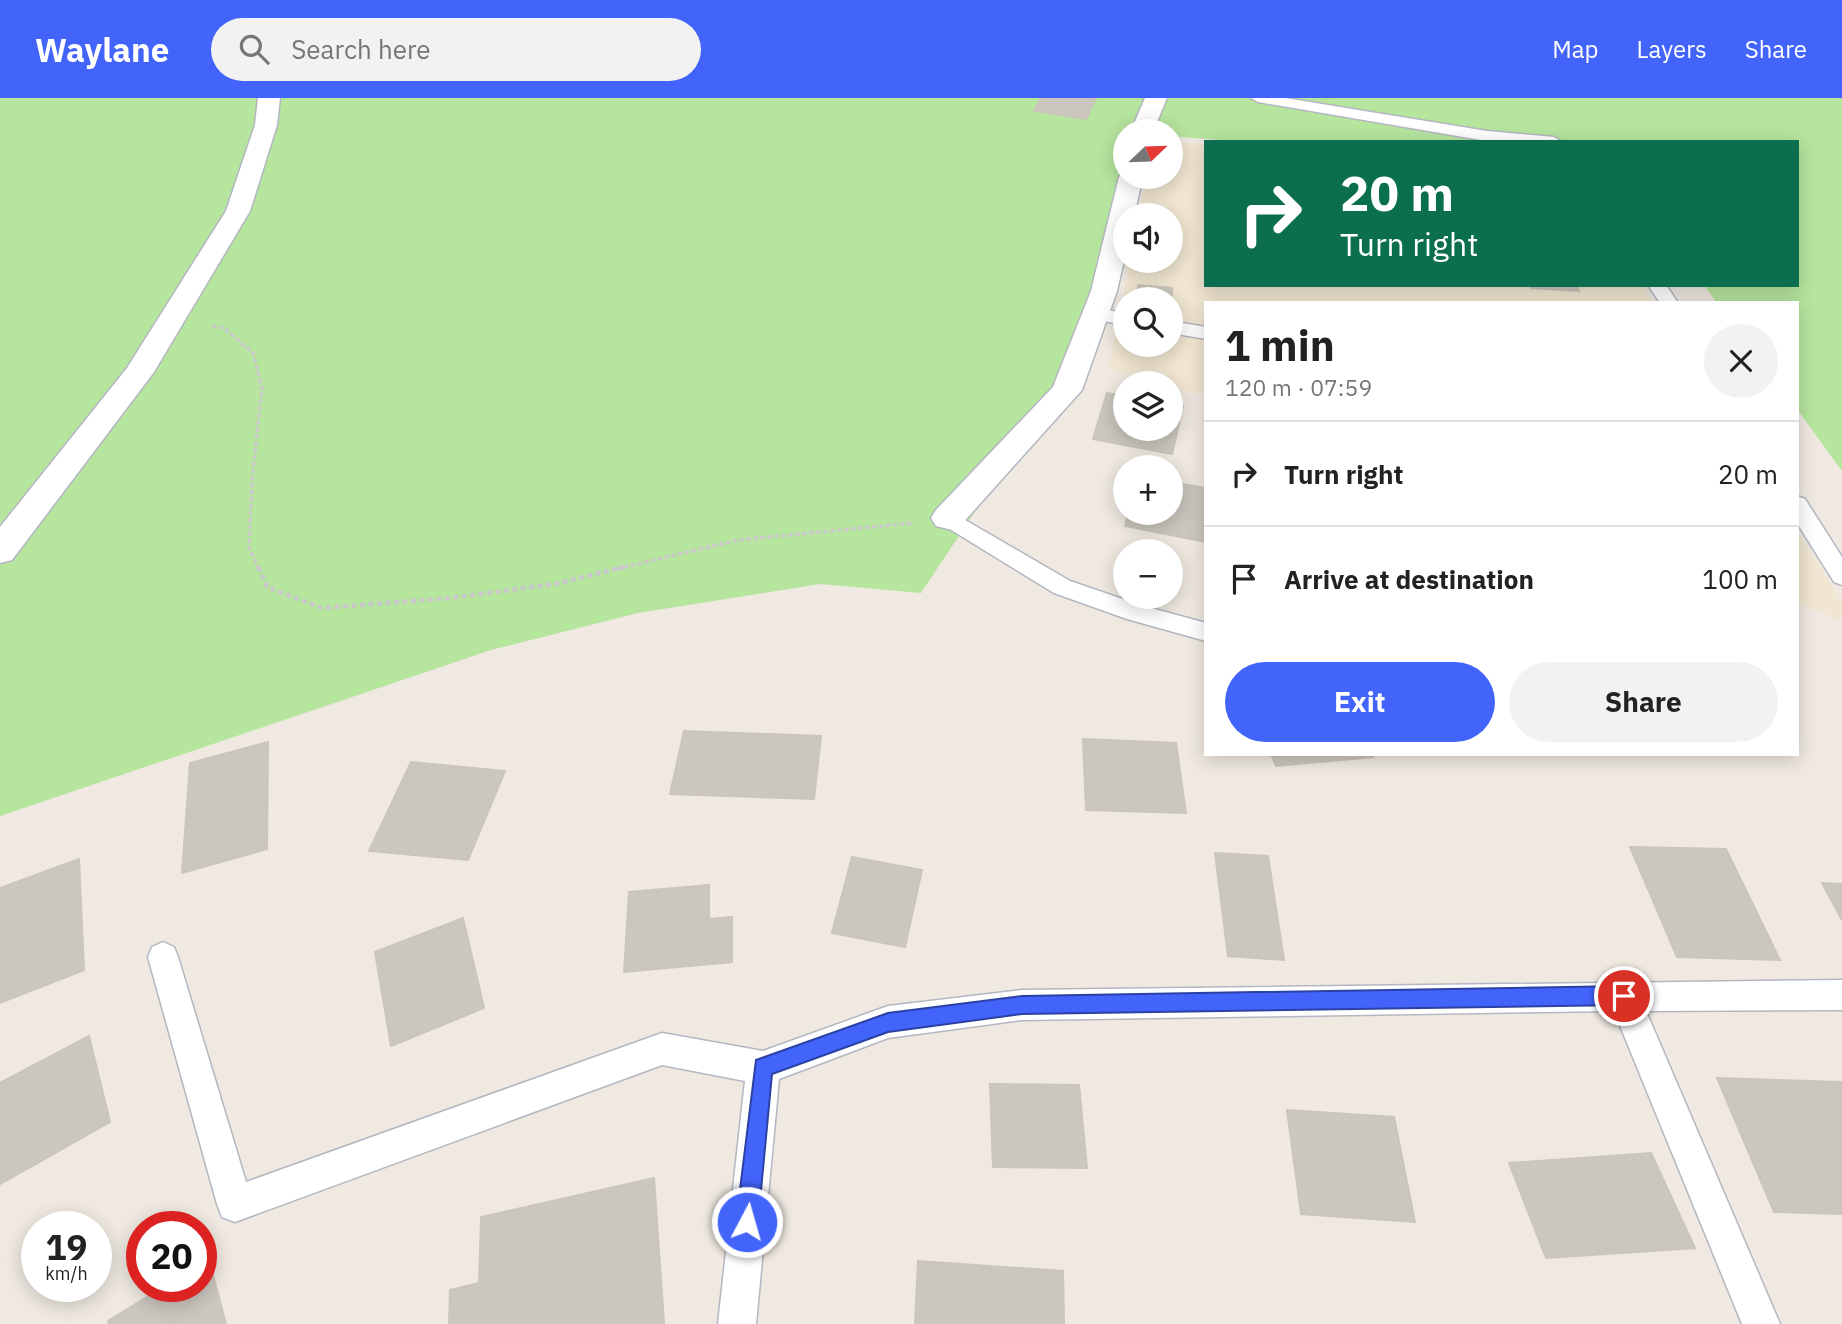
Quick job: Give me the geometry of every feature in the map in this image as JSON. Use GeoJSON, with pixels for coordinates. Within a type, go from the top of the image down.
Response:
{"type":"FeatureCollection","features":[{"type":"Feature","properties":{"kind":"street"},"geometry":{"type":"LineString","coordinates":[[0,551],[139,372],[238,211],[266,125],[269,98]]}},
{"type":"Feature","properties":{"kind":"street"},"geometry":{"type":"LineString","coordinates":[[1147,119],[1156,98]]}},
{"type":"Feature","properties":{"kind":"street"},"geometry":{"type":"LineString","coordinates":[[948,518],[1067,390],[1104,291],[1128,189]]}},
{"type":"Feature","properties":{"kind":"lane"},"geometry":{"type":"LineString","coordinates":[[1258,98],[1487,136],[1532,140]]}},
{"type":"Feature","properties":{"kind":"lane"},"geometry":{"type":"LineString","coordinates":[[1095,314],[1113,317]]}},
{"type":"Feature","properties":{"kind":"lane"},"geometry":{"type":"LineString","coordinates":[[1183,329],[1204,334]]}},
{"type":"Feature","properties":{"kind":"lane"},"geometry":{"type":"LineString","coordinates":[[1799,507],[1842,576]]}},
{"type":"Feature","properties":{"kind":"lane"},"geometry":{"type":"LineString","coordinates":[[948,518],[1062,587],[1136,613],[1204,631]]}},
{"type":"Feature","properties":{"kind":"lane"},"geometry":{"type":"LineString","coordinates":[[163,957],[235,1204],[662,1049],[763,1068],[888,1022],[1022,1005],[1842,995]]}},
{"type":"Feature","properties":{"kind":"lane"},"geometry":{"type":"LineString","coordinates":[[1624,996],[1761,1324]]}},
{"type":"Feature","properties":{"kind":"lane"},"geometry":{"type":"LineString","coordinates":[[737,1324],[763,1068]]}},
{"type":"Feature","properties":{"kind":"path"},"geometry":{"type":"LineString","coordinates":[[173,318],[223,328],[253,354],[262,387],[252,480],[249,548],[267,587],[321,608],[450,598],[555,584],[738,540],[948,518]]}},
{"type":"Feature","properties":{"kind":"shaded area"},"geometry":{"type":"Polygon","coordinates":[[[1183,143],[1204,144],[1204,287],[1643,287],[1652,301],[1204,301],[1204,395],[1183,390],[1183,371],[1109,370],[1113,349],[1113,357],[1183,357],[1183,287],[1125,287],[1128,273],[1183,273],[1183,203],[1141,203],[1144,189],[1183,189],[1183,143]]]}},
{"type":"Feature","properties":{"kind":"shaded area"},"geometry":{"type":"Polygon","coordinates":[[[1799,534],[1842,602],[1842,620],[1799,605],[1799,534]]]}},
{"type":"Feature","properties":{"kind":"green space"},"geometry":{"type":"Polygon","coordinates":[[[0,98],[1842,98],[1842,471],[1799,412],[1799,301],[1716,301],[1705,287],[1799,287],[1799,140],[1219,140],[1183,137],[1183,119],[1113,119],[1113,189],[1128,189],[1125,203],[1113,203],[1113,253],[1104,291],[1067,390],[990,489],[921,593],[820,584],[638,613],[491,650],[0,816],[0,98]]]}},
{"type":"Feature","properties":{"kind":"building"},"geometry":{"type":"Polygon","coordinates":[[[1041,98],[1096,98],[1086,119],[1034,111],[1041,98]]]}},
{"type":"Feature","properties":{"kind":"building"},"geometry":{"type":"Polygon","coordinates":[[[1577,287],[1579,291],[1531,288],[1577,287]]]}},
{"type":"Feature","properties":{"kind":"building"},"geometry":{"type":"Polygon","coordinates":[[[1107,393],[1113,394],[1113,441],[1175,441],[1172,454],[1093,439],[1107,393]]]}},
{"type":"Feature","properties":{"kind":"building"},"geometry":{"type":"Polygon","coordinates":[[[1183,484],[1204,488],[1204,542],[1125,526],[1183,525],[1183,484]]]}},
{"type":"Feature","properties":{"kind":"building"},"geometry":{"type":"Polygon","coordinates":[[[684,731],[821,736],[814,799],[670,794],[684,731]]]}},
{"type":"Feature","properties":{"kind":"building"},"geometry":{"type":"Polygon","coordinates":[[[1083,739],[1176,743],[1186,813],[1086,810],[1083,739]]]}},
{"type":"Feature","properties":{"kind":"building"},"geometry":{"type":"Polygon","coordinates":[[[268,742],[267,849],[182,873],[190,763],[268,742]]]}},
{"type":"Feature","properties":{"kind":"building"},"geometry":{"type":"Polygon","coordinates":[[[1272,756],[1373,757],[1276,766],[1272,756]]]}},
{"type":"Feature","properties":{"kind":"building"},"geometry":{"type":"Polygon","coordinates":[[[411,762],[505,771],[468,860],[369,851],[411,762]]]}},
{"type":"Feature","properties":{"kind":"building"},"geometry":{"type":"Polygon","coordinates":[[[1630,847],[1726,849],[1780,960],[1677,957],[1630,847]]]}},
{"type":"Feature","properties":{"kind":"building"},"geometry":{"type":"Polygon","coordinates":[[[1215,853],[1268,856],[1284,960],[1228,956],[1215,853]]]}},
{"type":"Feature","properties":{"kind":"building"},"geometry":{"type":"Polygon","coordinates":[[[852,857],[922,870],[905,947],[832,933],[852,857]]]}},
{"type":"Feature","properties":{"kind":"building"},"geometry":{"type":"Polygon","coordinates":[[[79,859],[84,970],[0,1003],[0,888],[79,859]]]}},
{"type":"Feature","properties":{"kind":"building"},"geometry":{"type":"Polygon","coordinates":[[[1822,883],[1842,884],[1842,920],[1822,883]]]}},
{"type":"Feature","properties":{"kind":"building"},"geometry":{"type":"Polygon","coordinates":[[[709,885],[709,919],[732,917],[732,962],[624,972],[629,892],[709,885]]]}},
{"type":"Feature","properties":{"kind":"building"},"geometry":{"type":"Polygon","coordinates":[[[463,918],[484,1008],[391,1046],[375,952],[463,918]]]}},
{"type":"Feature","properties":{"kind":"building"},"geometry":{"type":"Polygon","coordinates":[[[89,1036],[110,1122],[0,1184],[0,1083],[89,1036]]]}},
{"type":"Feature","properties":{"kind":"building"},"geometry":{"type":"Polygon","coordinates":[[[1717,1078],[1842,1082],[1842,1214],[1774,1212],[1717,1078]]]}},
{"type":"Feature","properties":{"kind":"building"},"geometry":{"type":"Polygon","coordinates":[[[990,1084],[1079,1085],[1087,1168],[993,1167],[990,1084]]]}},
{"type":"Feature","properties":{"kind":"building"},"geometry":{"type":"Polygon","coordinates":[[[1287,1110],[1394,1117],[1415,1222],[1301,1214],[1287,1110]]]}},
{"type":"Feature","properties":{"kind":"building"},"geometry":{"type":"Polygon","coordinates":[[[1651,1153],[1695,1248],[1546,1258],[1509,1163],[1651,1153]]]}},
{"type":"Feature","properties":{"kind":"building"},"geometry":{"type":"Polygon","coordinates":[[[654,1178],[664,1324],[449,1324],[450,1290],[479,1283],[481,1217],[654,1178]]]}},
{"type":"Feature","properties":{"kind":"building"},"geometry":{"type":"Polygon","coordinates":[[[918,1261],[1063,1271],[1064,1324],[915,1324],[918,1261]]]}},
{"type":"Feature","properties":{"kind":"building"},"geometry":{"type":"Polygon","coordinates":[[[217,1290],[226,1324],[109,1324],[108,1321],[139,1302],[217,1302],[217,1290]]]}},
{"type":"Feature","properties":{"kind":"route"},"geometry":{"type":"LineString","coordinates":[[747,1222],[763,1068],[888,1022],[1022,1005],[1624,996]]}}]}
